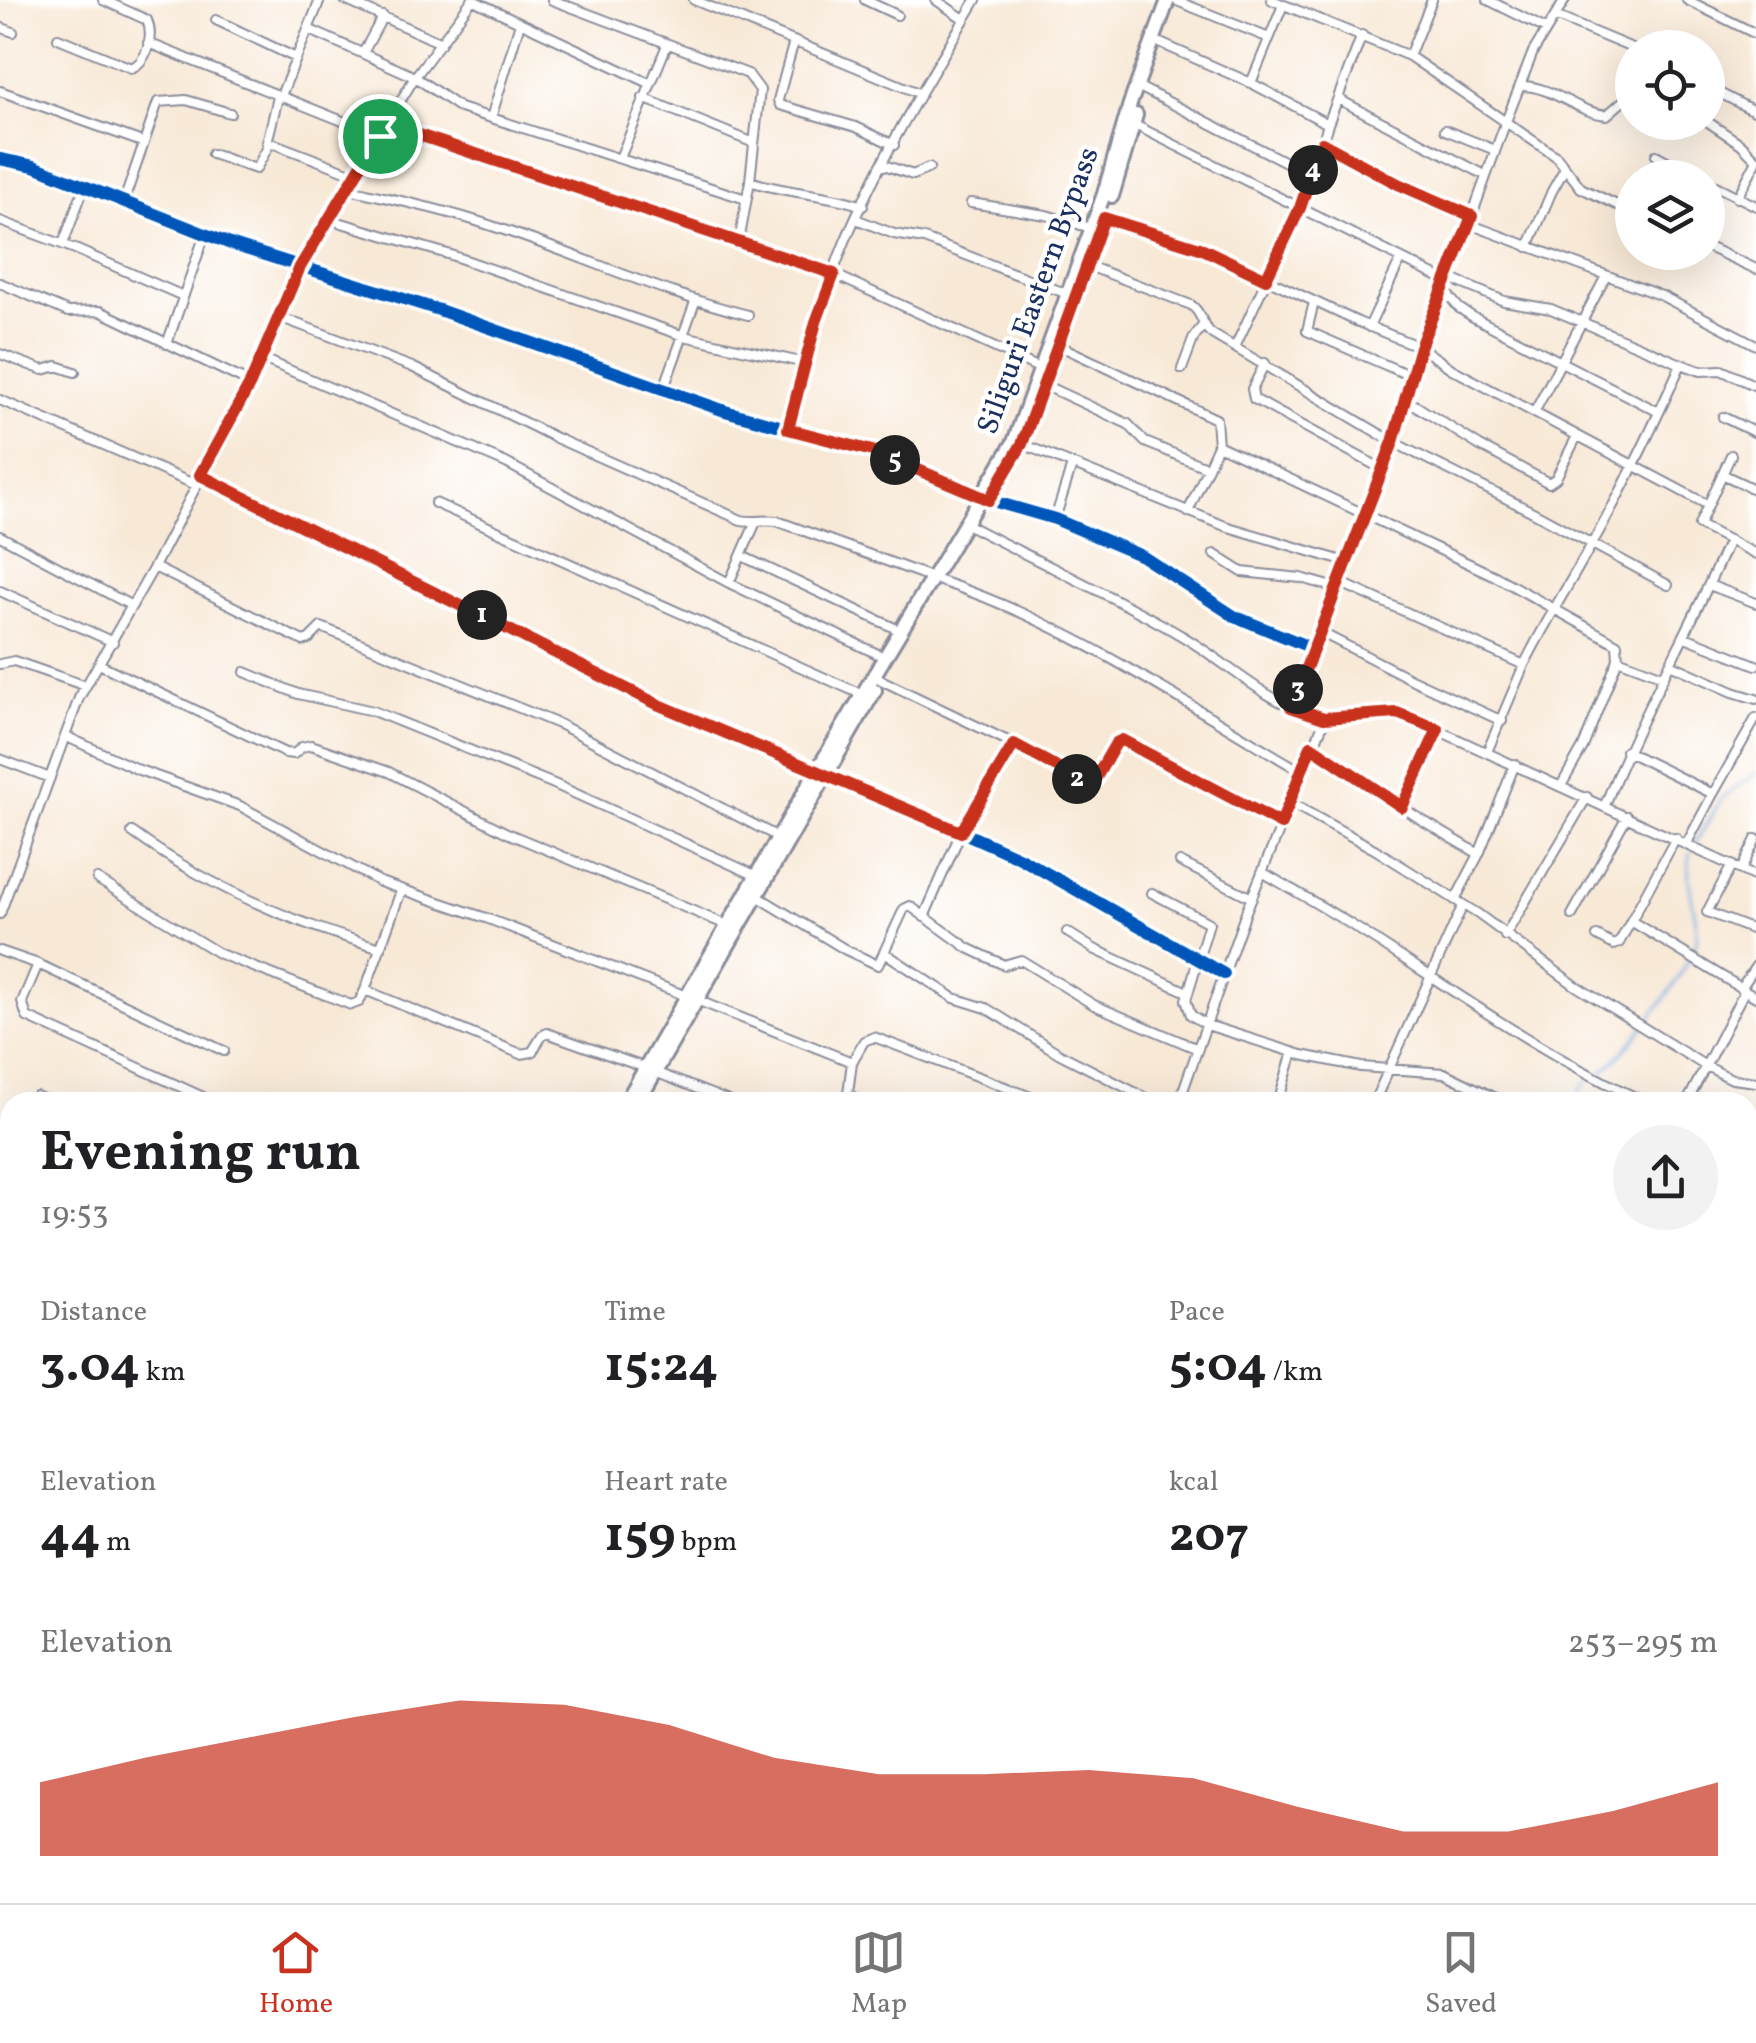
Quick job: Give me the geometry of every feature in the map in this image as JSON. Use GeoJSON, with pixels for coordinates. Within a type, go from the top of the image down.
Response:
{"type":"FeatureCollection","features":[{"type":"Feature","properties":{"kind":"main road","name":"Siliguri Eastern Bypass"},"geometry":{"type":"LineString","coordinates":[[634,1092],[757,896],[862,695],[972,527],[1014,442],[1168,0]]}},
{"type":"Feature","properties":{"kind":"main road","name":"Siliguri Eastern Bypass"},"geometry":{"type":"LineString","coordinates":[[694,999],[729,926],[780,838],[881,680],[936,579],[1022,444],[1177,0]]}},
{"type":"Feature","properties":{"kind":"main road","name":"Siliguri Eastern Bypass"},"geometry":{"type":"LineString","coordinates":[[642,1092],[651,1070]]}},
{"type":"Feature","properties":{"kind":"street"},"geometry":{"type":"LineString","coordinates":[[58,38],[131,68],[141,62],[151,34],[148,20],[103,0]]}},
{"type":"Feature","properties":{"kind":"street"},"geometry":{"type":"LineString","coordinates":[[267,143],[278,98],[320,0]]}},
{"type":"Feature","properties":{"kind":"street"},"geometry":{"type":"LineString","coordinates":[[0,914],[86,686],[154,568],[250,384],[300,267],[416,76],[473,0],[649,83]]}},
{"type":"Feature","properties":{"kind":"street"},"geometry":{"type":"LineString","coordinates":[[552,0],[748,74],[756,81],[760,90],[739,242]]}},
{"type":"Feature","properties":{"kind":"street"},"geometry":{"type":"LineString","coordinates":[[694,0],[921,94]]}},
{"type":"Feature","properties":{"kind":"street"},"geometry":{"type":"LineString","coordinates":[[865,0],[897,15]]}},
{"type":"Feature","properties":{"kind":"street"},"geometry":{"type":"LineString","coordinates":[[936,0],[964,19]]}},
{"type":"Feature","properties":{"kind":"street"},"geometry":{"type":"LineString","coordinates":[[788,429],[804,363],[856,218],[976,0]]}},
{"type":"Feature","properties":{"kind":"street"},"geometry":{"type":"LineString","coordinates":[[1177,0],[1270,38]]}},
{"type":"Feature","properties":{"kind":"street"},"geometry":{"type":"LineString","coordinates":[[1272,0],[1409,56],[1557,157],[1581,188],[1615,204]]}},
{"type":"Feature","properties":{"kind":"street"},"geometry":{"type":"LineString","coordinates":[[1409,56],[1432,0]]}},
{"type":"Feature","properties":{"kind":"street"},"geometry":{"type":"LineString","coordinates":[[1488,0],[1546,29]]}},
{"type":"Feature","properties":{"kind":"street"},"geometry":{"type":"LineString","coordinates":[[1291,707],[1393,442],[1420,347],[1505,124],[1546,29],[1565,0]]}},
{"type":"Feature","properties":{"kind":"street"},"geometry":{"type":"LineString","coordinates":[[1687,0],[1756,34]]}},
{"type":"Feature","properties":{"kind":"street"},"geometry":{"type":"LineString","coordinates":[[351,1],[441,43]]}},
{"type":"Feature","properties":{"kind":"street"},"geometry":{"type":"LineString","coordinates":[[1251,84],[1283,5]]}},
{"type":"Feature","properties":{"kind":"street"},"geometry":{"type":"LineString","coordinates":[[362,54],[383,16]]}},
{"type":"Feature","properties":{"kind":"street"},"geometry":{"type":"LineString","coordinates":[[1555,16],[1615,41]]}},
{"type":"Feature","properties":{"kind":"street"},"geometry":{"type":"LineString","coordinates":[[216,20],[296,58]]}},
{"type":"Feature","properties":{"kind":"street"},"geometry":{"type":"LineString","coordinates":[[491,118],[520,22]]}},
{"type":"Feature","properties":{"kind":"street"},"geometry":{"type":"LineString","coordinates":[[0,27],[12,32]]}},
{"type":"Feature","properties":{"kind":"street"},"geometry":{"type":"LineString","coordinates":[[308,30],[416,76],[460,108],[746,199]]}},
{"type":"Feature","properties":{"kind":"street"},"geometry":{"type":"LineString","coordinates":[[1236,345],[1300,208],[1362,35]]}},
{"type":"Feature","properties":{"kind":"street"},"geometry":{"type":"LineString","coordinates":[[794,41],[778,100],[780,105],[856,127],[894,145]]}},
{"type":"Feature","properties":{"kind":"street"},"geometry":{"type":"LineString","coordinates":[[148,43],[380,136]]}},
{"type":"Feature","properties":{"kind":"street"},"geometry":{"type":"LineString","coordinates":[[1160,43],[1328,124]]}},
{"type":"Feature","properties":{"kind":"street"},"geometry":{"type":"LineString","coordinates":[[620,158],[667,45]]}},
{"type":"Feature","properties":{"kind":"street"},"geometry":{"type":"LineString","coordinates":[[1521,86],[1547,89],[1596,114],[1606,115],[1615,107]]}},
{"type":"Feature","properties":{"kind":"street"},"geometry":{"type":"LineString","coordinates":[[1144,88],[1312,175]]}},
{"type":"Feature","properties":{"kind":"street"},"geometry":{"type":"LineString","coordinates":[[0,91],[142,142]]}},
{"type":"Feature","properties":{"kind":"street"},"geometry":{"type":"LineString","coordinates":[[1725,95],[1756,112]]}},
{"type":"Feature","properties":{"kind":"street"},"geometry":{"type":"LineString","coordinates":[[642,98],[754,143]]}},
{"type":"Feature","properties":{"kind":"street"},"geometry":{"type":"LineString","coordinates":[[1338,99],[1486,174]]}},
{"type":"Feature","properties":{"kind":"street"},"geometry":{"type":"LineString","coordinates":[[124,201],[158,102],[186,100],[230,114]]}},
{"type":"Feature","properties":{"kind":"street"},"geometry":{"type":"LineString","coordinates":[[386,124],[834,274],[1039,368]]}},
{"type":"Feature","properties":{"kind":"street"},"geometry":{"type":"LineString","coordinates":[[1133,124],[1447,283],[1504,301],[1540,305],[1681,364],[1700,371],[1721,370],[1756,386]]}},
{"type":"Feature","properties":{"kind":"street"},"geometry":{"type":"LineString","coordinates":[[1445,130],[1495,150]]}},
{"type":"Feature","properties":{"kind":"street"},"geometry":{"type":"LineString","coordinates":[[1725,133],[1756,160],[1737,198]]}},
{"type":"Feature","properties":{"kind":"street"},"geometry":{"type":"LineString","coordinates":[[1322,143],[1528,247],[1702,314],[1756,345]]}},
{"type":"Feature","properties":{"kind":"street"},"geometry":{"type":"LineString","coordinates":[[212,154],[256,169],[269,145],[275,144],[356,175]]}},
{"type":"Feature","properties":{"kind":"street"},"geometry":{"type":"LineString","coordinates":[[1656,156],[1664,160]]}},
{"type":"Feature","properties":{"kind":"street"},"geometry":{"type":"LineString","coordinates":[[0,159],[34,166],[204,234],[439,310],[664,391],[876,452],[985,498],[1055,519],[1142,556],[1234,616],[1314,649]]}},
{"type":"Feature","properties":{"kind":"street"},"geometry":{"type":"LineString","coordinates":[[884,166],[913,175],[928,168]]}},
{"type":"Feature","properties":{"kind":"street"},"geometry":{"type":"LineString","coordinates":[[1528,247],[1566,168]]}},
{"type":"Feature","properties":{"kind":"street"},"geometry":{"type":"LineString","coordinates":[[750,181],[785,192],[822,194],[863,206]]}},
{"type":"Feature","properties":{"kind":"street"},"geometry":{"type":"LineString","coordinates":[[63,244],[85,185]]}},
{"type":"Feature","properties":{"kind":"street"},"geometry":{"type":"LineString","coordinates":[[349,189],[492,226],[695,302],[748,315]]}},
{"type":"Feature","properties":{"kind":"street"},"geometry":{"type":"LineString","coordinates":[[1725,191],[1756,206]]}},
{"type":"Feature","properties":{"kind":"street"},"geometry":{"type":"LineString","coordinates":[[971,203],[1091,228]]}},
{"type":"Feature","properties":{"kind":"street"},"geometry":{"type":"LineString","coordinates":[[856,218],[894,234],[924,239],[1065,293]]}},
{"type":"Feature","properties":{"kind":"street"},"geometry":{"type":"LineString","coordinates":[[1104,218],[1203,249],[1420,347],[1534,414],[1708,505]]}},
{"type":"Feature","properties":{"kind":"street"},"geometry":{"type":"LineString","coordinates":[[328,219],[452,255],[684,336],[804,363]]}},
{"type":"Feature","properties":{"kind":"street"},"geometry":{"type":"LineString","coordinates":[[0,221],[183,296]]}},
{"type":"Feature","properties":{"kind":"street"},"geometry":{"type":"LineString","coordinates":[[166,344],[204,234]]}},
{"type":"Feature","properties":{"kind":"street"},"geometry":{"type":"LineString","coordinates":[[1725,254],[1756,269]]}},
{"type":"Feature","properties":{"kind":"street"},"geometry":{"type":"LineString","coordinates":[[1370,327],[1401,259]]}},
{"type":"Feature","properties":{"kind":"street"},"geometry":{"type":"LineString","coordinates":[[1086,265],[1191,305],[1212,334],[1393,442],[1668,585]]}},
{"type":"Feature","properties":{"kind":"street"},"geometry":{"type":"LineString","coordinates":[[1534,414],[1606,276]]}},
{"type":"Feature","properties":{"kind":"street"},"geometry":{"type":"LineString","coordinates":[[0,283],[68,312],[100,311],[250,384]]}},
{"type":"Feature","properties":{"kind":"street"},"geometry":{"type":"LineString","coordinates":[[1447,283],[1464,312],[1660,412]]}},
{"type":"Feature","properties":{"kind":"street"},"geometry":{"type":"LineString","coordinates":[[664,391],[695,302]]}},
{"type":"Feature","properties":{"kind":"street"},"geometry":{"type":"LineString","coordinates":[[1314,302],[1307,331],[1411,376]]}},
{"type":"Feature","properties":{"kind":"street"},"geometry":{"type":"LineString","coordinates":[[279,317],[412,367],[556,438],[755,524]]}},
{"type":"Feature","properties":{"kind":"street"},"geometry":{"type":"LineString","coordinates":[[1182,369],[1194,337],[1204,324]]}},
{"type":"Feature","properties":{"kind":"street"},"geometry":{"type":"LineString","coordinates":[[1056,344],[1212,415],[1218,424],[1218,445],[1188,512]]}},
{"type":"Feature","properties":{"kind":"street"},"geometry":{"type":"LineString","coordinates":[[0,354],[43,370],[57,366],[75,372]]}},
{"type":"Feature","properties":{"kind":"street"},"geometry":{"type":"LineString","coordinates":[[261,358],[506,464],[729,582],[886,658]]}},
{"type":"Feature","properties":{"kind":"street"},"geometry":{"type":"LineString","coordinates":[[1266,363],[1252,390],[1254,399],[1382,469]]}},
{"type":"Feature","properties":{"kind":"street"},"geometry":{"type":"LineString","coordinates":[[1487,752],[1552,607],[1592,544],[1681,364]]}},
{"type":"Feature","properties":{"kind":"street"},"geometry":{"type":"LineString","coordinates":[[1043,384],[1128,424],[1145,442],[1208,468]]}},
{"type":"Feature","properties":{"kind":"street"},"geometry":{"type":"LineString","coordinates":[[1405,399],[1480,446],[1550,483],[1577,436]]}},
{"type":"Feature","properties":{"kind":"street"},"geometry":{"type":"LineString","coordinates":[[0,400],[198,480],[657,704],[1020,858],[1224,974]]}},
{"type":"Feature","properties":{"kind":"street"},"geometry":{"type":"LineString","coordinates":[[1723,417],[1756,433]]}},
{"type":"Feature","properties":{"kind":"street"},"geometry":{"type":"LineString","coordinates":[[1022,444],[1188,512],[1346,562]]}},
{"type":"Feature","properties":{"kind":"street"},"geometry":{"type":"LineString","coordinates":[[1218,445],[1418,539],[1617,644],[1618,659],[1583,747],[1561,786]]}},
{"type":"Feature","properties":{"kind":"street"},"geometry":{"type":"LineString","coordinates":[[1731,455],[1699,525],[1756,554]]}},
{"type":"Feature","properties":{"kind":"street"},"geometry":{"type":"LineString","coordinates":[[1055,519],[1072,464]]}},
{"type":"Feature","properties":{"kind":"street"},"geometry":{"type":"LineString","coordinates":[[1722,474],[1756,490]]}},
{"type":"Feature","properties":{"kind":"street"},"geometry":{"type":"LineString","coordinates":[[435,503],[862,695]]}},
{"type":"Feature","properties":{"kind":"street"},"geometry":{"type":"LineString","coordinates":[[729,582],[755,524],[767,519],[778,521],[985,595],[1048,626],[1302,772]]}},
{"type":"Feature","properties":{"kind":"street"},"geometry":{"type":"LineString","coordinates":[[972,527],[1186,638],[1291,707],[1324,718],[1397,713],[1756,877]]}},
{"type":"Feature","properties":{"kind":"street"},"geometry":{"type":"LineString","coordinates":[[0,536],[132,606]]}},
{"type":"Feature","properties":{"kind":"street"},"geometry":{"type":"LineString","coordinates":[[1605,806],[1626,751],[1685,637],[1728,540]]}},
{"type":"Feature","properties":{"kind":"street"},"geometry":{"type":"LineString","coordinates":[[1214,554],[1242,572],[1338,585],[1524,665]]}},
{"type":"Feature","properties":{"kind":"street"},"geometry":{"type":"LineString","coordinates":[[742,556],[902,630]]}},
{"type":"Feature","properties":{"kind":"street"},"geometry":{"type":"LineString","coordinates":[[154,568],[303,640],[310,639],[320,627],[561,725],[780,838]]}},
{"type":"Feature","properties":{"kind":"street"},"geometry":{"type":"LineString","coordinates":[[1709,586],[1756,603]]}},
{"type":"Feature","properties":{"kind":"street"},"geometry":{"type":"LineString","coordinates":[[0,591],[113,642]]}},
{"type":"Feature","properties":{"kind":"street"},"geometry":{"type":"LineString","coordinates":[[1320,632],[1374,662],[1502,721]]}},
{"type":"Feature","properties":{"kind":"street"},"geometry":{"type":"LineString","coordinates":[[1685,637],[1756,664]]}},
{"type":"Feature","properties":{"kind":"street"},"geometry":{"type":"LineString","coordinates":[[1618,659],[1663,676]]}},
{"type":"Feature","properties":{"kind":"street"},"geometry":{"type":"LineString","coordinates":[[0,664],[14,661],[86,686]]}},
{"type":"Feature","properties":{"kind":"street"},"geometry":{"type":"LineString","coordinates":[[100,664],[289,755],[311,744],[378,767],[507,833],[729,926]]}},
{"type":"Feature","properties":{"kind":"street"},"geometry":{"type":"LineString","coordinates":[[1670,664],[1756,699]]}},
{"type":"Feature","properties":{"kind":"street"},"geometry":{"type":"LineString","coordinates":[[245,672],[298,694],[373,711],[554,784],[758,876]]}},
{"type":"Feature","properties":{"kind":"street"},"geometry":{"type":"LineString","coordinates":[[881,680],[1088,784],[1122,740],[1281,824]]}},
{"type":"Feature","properties":{"kind":"street"},"geometry":{"type":"LineString","coordinates":[[1183,1092],[1252,898],[1324,718]]}},
{"type":"Feature","properties":{"kind":"street"},"geometry":{"type":"LineString","coordinates":[[1688,844],[1756,718]]}},
{"type":"Feature","properties":{"kind":"street"},"geometry":{"type":"LineString","coordinates":[[1402,807],[1438,729]]}},
{"type":"Feature","properties":{"kind":"street"},"geometry":{"type":"LineString","coordinates":[[65,736],[139,770],[240,806],[332,859],[401,890],[486,918],[852,1062]]}},
{"type":"Feature","properties":{"kind":"street"},"geometry":{"type":"LineString","coordinates":[[924,917],[961,832],[1014,744]]}},
{"type":"Feature","properties":{"kind":"street"},"geometry":{"type":"LineString","coordinates":[[1311,746],[1479,854]]}},
{"type":"Feature","properties":{"kind":"street"},"geometry":{"type":"LineString","coordinates":[[1626,751],[1713,794]]}},
{"type":"Feature","properties":{"kind":"street"},"geometry":{"type":"LineString","coordinates":[[0,760],[50,778]]}},
{"type":"Feature","properties":{"kind":"street"},"geometry":{"type":"LineString","coordinates":[[1378,1092],[1430,976],[1515,764]]}},
{"type":"Feature","properties":{"kind":"street"},"geometry":{"type":"LineString","coordinates":[[1505,936],[1587,798]]}},
{"type":"Feature","properties":{"kind":"street"},"geometry":{"type":"LineString","coordinates":[[1290,802],[1459,902],[1576,986],[1704,1065],[1732,1079],[1756,1082]]}},
{"type":"Feature","properties":{"kind":"street"},"geometry":{"type":"LineString","coordinates":[[1572,915],[1627,816]]}},
{"type":"Feature","properties":{"kind":"street"},"geometry":{"type":"LineString","coordinates":[[132,832],[194,873],[307,924],[380,948]]}},
{"type":"Feature","properties":{"kind":"street"},"geometry":{"type":"LineString","coordinates":[[1598,936],[1616,945],[1676,838]]}},
{"type":"Feature","properties":{"kind":"street"},"geometry":{"type":"LineString","coordinates":[[1742,870],[1756,838]]}},
{"type":"Feature","properties":{"kind":"street"},"geometry":{"type":"LineString","coordinates":[[1180,862],[1252,898]]}},
{"type":"Feature","properties":{"kind":"street"},"geometry":{"type":"LineString","coordinates":[[1732,864],[1707,912],[1756,931]]}},
{"type":"Feature","properties":{"kind":"street"},"geometry":{"type":"LineString","coordinates":[[1262,872],[1592,1078],[1623,1092]]}},
{"type":"Feature","properties":{"kind":"street"},"geometry":{"type":"LineString","coordinates":[[97,879],[194,940],[252,968],[352,1005],[359,1002],[365,990],[401,890]]}},
{"type":"Feature","properties":{"kind":"street"},"geometry":{"type":"LineString","coordinates":[[1152,892],[1209,922],[1187,992],[1191,1015],[1206,1025],[1361,1068],[1444,1073],[1483,1092]]}},
{"type":"Feature","properties":{"kind":"street"},"geometry":{"type":"LineString","coordinates":[[757,896],[873,964],[881,963],[906,907],[1000,964],[1021,960],[1094,1006],[1198,1049]]}},
{"type":"Feature","properties":{"kind":"street"},"geometry":{"type":"LineString","coordinates":[[1632,921],[1756,997]]}},
{"type":"Feature","properties":{"kind":"street"},"geometry":{"type":"LineString","coordinates":[[1067,932],[1094,950],[1187,992]]}},
{"type":"Feature","properties":{"kind":"street"},"geometry":{"type":"LineString","coordinates":[[0,951],[38,964],[224,1051]]}},
{"type":"Feature","properties":{"kind":"street"},"geometry":{"type":"LineString","coordinates":[[885,953],[954,998],[986,1008],[1048,1048],[1134,1092]]}},
{"type":"Feature","properties":{"kind":"street"},"geometry":{"type":"LineString","coordinates":[[38,964],[22,1002],[28,1016],[192,1092]]}},
{"type":"Feature","properties":{"kind":"street"},"geometry":{"type":"LineString","coordinates":[[1692,1092],[1756,966]]}},
{"type":"Feature","properties":{"kind":"street"},"geometry":{"type":"LineString","coordinates":[[365,990],[521,1054],[532,1052],[547,1033],[706,1092]]}},
{"type":"Feature","properties":{"kind":"street"},"geometry":{"type":"LineString","coordinates":[[848,1092],[852,1062],[864,1041],[874,1036],[1018,1092]]}},
{"type":"Feature","properties":{"kind":"street"},"geometry":{"type":"LineString","coordinates":[[1281,1092],[1293,1052]]}},
{"type":"Feature","properties":{"kind":"waterway"},"geometry":{"type":"LineString","coordinates":[[1694,845],[1722,798],[1756,773]]}},
{"type":"Feature","properties":{"kind":"waterway"},"geometry":{"type":"LineString","coordinates":[[1600,1074],[1657,1009],[1694,948],[1697,936],[1689,873],[1691,852]]}},
{"type":"Feature","properties":{"kind":"waterway"},"geometry":{"type":"LineString","coordinates":[[1580,1092],[1588,1079]]}},
{"type":"Feature","properties":{"kind":"cycle path"},"geometry":{"type":"LineString","coordinates":[[0,159],[34,166],[233,245],[439,310],[725,411],[875,452],[989,500],[1055,519],[1142,556],[1234,616],[1314,649]]}},
{"type":"Feature","properties":{"kind":"cycle path"},"geometry":{"type":"LineString","coordinates":[[200,475],[657,704],[1020,858],[1224,974]]}},
{"type":"Feature","properties":{"kind":"route"},"geometry":{"type":"LineString","coordinates":[[386,124],[834,274],[816,322],[788,429],[876,452],[989,500],[1022,444],[1104,218],[1203,249],[1266,279],[1300,208],[1322,143],[1418,194],[1472,216],[1420,347],[1393,442],[1291,707],[1324,718],[1397,713],[1438,729],[1402,807],[1311,746],[1281,824],[1122,740],[1116,743],[1091,784],[1014,744],[961,832],[657,704],[200,475],[250,384],[300,267],[380,136],[386,124]]}}]}
